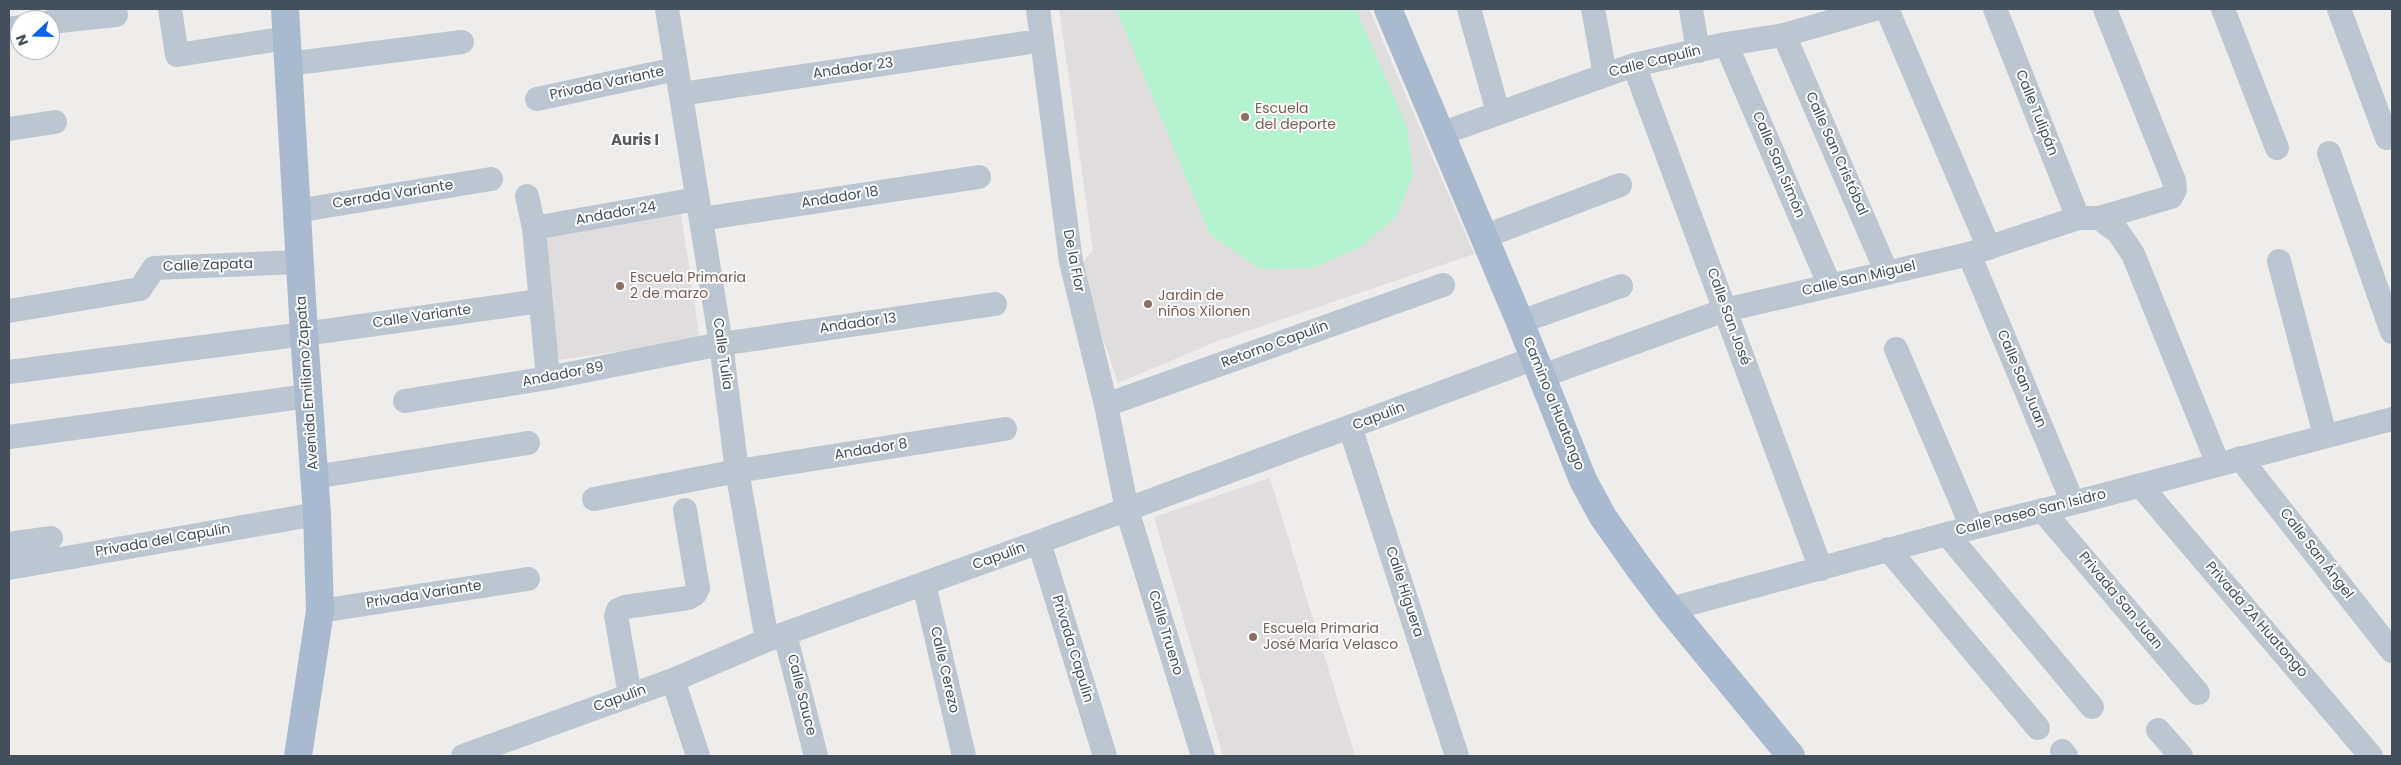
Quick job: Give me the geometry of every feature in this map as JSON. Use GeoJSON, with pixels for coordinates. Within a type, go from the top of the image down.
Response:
{"type":"FeatureCollection","features":[{"type":"Feature","properties":{"kind":"main road","name":"Avenida Emiliano Zapata"},"geometry":{"type":"LineString","coordinates":[[285,9],[296,211],[317,514],[320,611],[298,756]]}},
{"type":"Feature","properties":{"kind":"main road","name":"Camino a Huatongo"},"geometry":{"type":"LineString","coordinates":[[1388,9],[1539,367],[1587,487],[1604,518],[1670,609],[1787,755]]}},
{"type":"Feature","properties":{"kind":"street"},"geometry":{"type":"LineString","coordinates":[[170,9],[177,55],[287,38]]}},
{"type":"Feature","properties":{"kind":"street","name":"Calle Tulia"},"geometry":{"type":"LineString","coordinates":[[667,9],[721,344],[737,471],[776,637]]}},
{"type":"Feature","properties":{"kind":"street","name":"De la Flor"},"geometry":{"type":"LineString","coordinates":[[1038,9],[1071,262],[1106,405],[1127,510]]}},
{"type":"Feature","properties":{"kind":"street"},"geometry":{"type":"LineString","coordinates":[[1469,9],[1498,112]]}},
{"type":"Feature","properties":{"kind":"street"},"geometry":{"type":"LineString","coordinates":[[1592,9],[1605,74]]}},
{"type":"Feature","properties":{"kind":"street"},"geometry":{"type":"LineString","coordinates":[[1691,9],[1698,50]]}},
{"type":"Feature","properties":{"kind":"street","name":"Calle Capulín"},"geometry":{"type":"LineString","coordinates":[[1440,134],[1634,65],[1726,44],[1792,24],[1875,9]]}},
{"type":"Feature","properties":{"kind":"street","name":"Calle San Juan"},"geometry":{"type":"LineString","coordinates":[[1887,9],[2072,503]]}},
{"type":"Feature","properties":{"kind":"street","name":"Calle Tulipán"},"geometry":{"type":"LineString","coordinates":[[1995,9],[2088,218]]}},
{"type":"Feature","properties":{"kind":"street","name":"Calle San Miguel"},"geometry":{"type":"LineString","coordinates":[[1539,367],[1725,310],[1979,252],[2088,218],[2171,197],[2175,190],[2174,181],[2105,9]]}},
{"type":"Feature","properties":{"kind":"street"},"geometry":{"type":"LineString","coordinates":[[2223,9],[2277,148]]}},
{"type":"Feature","properties":{"kind":"street"},"geometry":{"type":"LineString","coordinates":[[2339,9],[2388,138]]}},
{"type":"Feature","properties":{"kind":"street"},"geometry":{"type":"LineString","coordinates":[[60,17],[116,16]]}},
{"type":"Feature","properties":{"kind":"street","name":"Calle San Cristóbal"},"geometry":{"type":"LineString","coordinates":[[1792,24],[1888,273]]}},
{"type":"Feature","properties":{"kind":"street"},"geometry":{"type":"LineString","coordinates":[[288,64],[462,42]]}},
{"type":"Feature","properties":{"kind":"street","name":"Andador 23"},"geometry":{"type":"LineString","coordinates":[[681,94],[1025,43]]}},
{"type":"Feature","properties":{"kind":"street","name":"Calle San Simón"},"geometry":{"type":"LineString","coordinates":[[1726,44],[1830,286]]}},
{"type":"Feature","properties":{"kind":"street","name":"Calle San José"},"geometry":{"type":"LineString","coordinates":[[1634,65],[1821,569]]}},
{"type":"Feature","properties":{"kind":"street","name":"Privada Variante"},"geometry":{"type":"LineString","coordinates":[[537,99],[676,69]]}},
{"type":"Feature","properties":{"kind":"street"},"geometry":{"type":"LineString","coordinates":[[9,128],[55,122]]}},
{"type":"Feature","properties":{"kind":"street"},"geometry":{"type":"LineString","coordinates":[[2329,153],[2392,332]]}},
{"type":"Feature","properties":{"kind":"street","name":"Andador 18"},"geometry":{"type":"LineString","coordinates":[[699,209],[979,176]]}},
{"type":"Feature","properties":{"kind":"street","name":"Cerrada Variante"},"geometry":{"type":"LineString","coordinates":[[296,211],[490,180]]}},
{"type":"Feature","properties":{"kind":"street"},"geometry":{"type":"LineString","coordinates":[[1483,237],[1620,185]]}},
{"type":"Feature","properties":{"kind":"street"},"geometry":{"type":"LineString","coordinates":[[527,196],[534,228],[548,378]]}},
{"type":"Feature","properties":{"kind":"street","name":"Andador 24"},"geometry":{"type":"LineString","coordinates":[[534,228],[699,209]]}},
{"type":"Feature","properties":{"kind":"street","name":"Calle San Ángel"},"geometry":{"type":"LineString","coordinates":[[2088,218],[2118,232],[2134,254],[2229,461],[2392,651]]}},
{"type":"Feature","properties":{"kind":"street"},"geometry":{"type":"LineString","coordinates":[[2279,260],[2325,435]]}},
{"type":"Feature","properties":{"kind":"street","name":"Calle Zapata"},"geometry":{"type":"LineString","coordinates":[[9,311],[140,289],[154,268],[300,262]]}},
{"type":"Feature","properties":{"kind":"street","name":"Retorno Capulín"},"geometry":{"type":"LineString","coordinates":[[1106,405],[1443,285]]}},
{"type":"Feature","properties":{"kind":"street"},"geometry":{"type":"LineString","coordinates":[[1520,322],[1621,286]]}},
{"type":"Feature","properties":{"kind":"street","name":"Calle Variante"},"geometry":{"type":"LineString","coordinates":[[9,372],[540,301]]}},
{"type":"Feature","properties":{"kind":"street","name":"Andador 13"},"geometry":{"type":"LineString","coordinates":[[721,344],[995,304]]}},
{"type":"Feature","properties":{"kind":"street","name":"Andador 89"},"geometry":{"type":"LineString","coordinates":[[405,402],[548,378],[721,344]]}},
{"type":"Feature","properties":{"kind":"street"},"geometry":{"type":"LineString","coordinates":[[1896,349],[1972,527]]}},
{"type":"Feature","properties":{"kind":"street","name":"Capulín"},"geometry":{"type":"LineString","coordinates":[[465,756],[672,680],[776,637],[1350,427],[1539,367]]}},
{"type":"Feature","properties":{"kind":"street"},"geometry":{"type":"LineString","coordinates":[[9,437],[308,396]]}},
{"type":"Feature","properties":{"kind":"street","name":"Calle Paseo San Isidro"},"geometry":{"type":"LineString","coordinates":[[1670,609],[1821,569],[1888,549],[2392,419]]}},
{"type":"Feature","properties":{"kind":"street","name":"Calle Higuera"},"geometry":{"type":"LineString","coordinates":[[1350,427],[1457,756]]}},
{"type":"Feature","properties":{"kind":"street","name":"Andador 8"},"geometry":{"type":"LineString","coordinates":[[594,499],[737,471],[1005,429]]}},
{"type":"Feature","properties":{"kind":"street"},"geometry":{"type":"LineString","coordinates":[[314,477],[528,443]]}},
{"type":"Feature","properties":{"kind":"street","name":"Privada 2A Huatongo"},"geometry":{"type":"LineString","coordinates":[[2140,485],[2371,756]]}},
{"type":"Feature","properties":{"kind":"street"},"geometry":{"type":"LineString","coordinates":[[630,695],[616,616],[618,610],[625,607],[688,598],[695,594],[698,588],[685,510]]}},
{"type":"Feature","properties":{"kind":"street","name":"Calle Trueno"},"geometry":{"type":"LineString","coordinates":[[1127,510],[1203,756]]}},
{"type":"Feature","properties":{"kind":"street","name":"Privada San Juan"},"geometry":{"type":"LineString","coordinates":[[2042,510],[2198,693]]}},
{"type":"Feature","properties":{"kind":"street","name":"Privada del Capulín"},"geometry":{"type":"LineString","coordinates":[[9,568],[317,514]]}},
{"type":"Feature","properties":{"kind":"street"},"geometry":{"type":"LineString","coordinates":[[1947,534],[2092,707]]}},
{"type":"Feature","properties":{"kind":"street"},"geometry":{"type":"LineString","coordinates":[[9,544],[52,538]]}},
{"type":"Feature","properties":{"kind":"street","name":"Privada Capulín"},"geometry":{"type":"LineString","coordinates":[[1040,542],[1105,756]]}},
{"type":"Feature","properties":{"kind":"street"},"geometry":{"type":"LineString","coordinates":[[1888,549],[2038,728]]}},
{"type":"Feature","properties":{"kind":"street","name":"Privada Variante"},"geometry":{"type":"LineString","coordinates":[[320,611],[528,578]]}},
{"type":"Feature","properties":{"kind":"street","name":"Calle Cerezo"},"geometry":{"type":"LineString","coordinates":[[924,584],[964,756]]}},
{"type":"Feature","properties":{"kind":"street","name":"Calle Sauce"},"geometry":{"type":"LineString","coordinates":[[776,637],[816,756]]}},
{"type":"Feature","properties":{"kind":"street"},"geometry":{"type":"LineString","coordinates":[[672,680],[698,756]]}},
{"type":"Feature","properties":{"kind":"street"},"geometry":{"type":"LineString","coordinates":[[2158,730],[2180,756]]}},
{"type":"Feature","properties":{"kind":"shaded area","name":"Escuela del deporte"},"geometry":{"type":"Polygon","coordinates":[[[1059,9],[1369,9],[1474,254],[1218,341],[1118,383],[1079,267],[1093,250],[1059,9]]]}},
{"type":"Feature","properties":{"kind":"shaded area","name":"Escuela Primaria 2 de marzo"},"geometry":{"type":"Polygon","coordinates":[[[681,214],[700,340],[558,360],[542,233],[681,214]]]}},
{"type":"Feature","properties":{"kind":"shaded area","name":"Escuela Primaria José María Velasco"},"geometry":{"type":"Polygon","coordinates":[[[1270,478],[1355,756],[1223,756],[1154,517],[1270,478]]]}},
{"type":"Feature","properties":{"kind":"green space"},"geometry":{"type":"Polygon","coordinates":[[[1116,9],[1356,9],[1408,129],[1413,176],[1396,217],[1361,247],[1312,268],[1260,269],[1210,235],[1116,9]]]}},
{"type":"Feature","properties":{"kind":"place","name":"Escuela del deporte"},"geometry":{"type":"Point","coordinates":[1245,117]}},
{"type":"Feature","properties":{"kind":"place","name":"Escuela Primaria 2 de marzo"},"geometry":{"type":"Point","coordinates":[620,286]}},
{"type":"Feature","properties":{"kind":"place","name":"Jardin de niños Xilonen"},"geometry":{"type":"Point","coordinates":[1148,304]}},
{"type":"Feature","properties":{"kind":"place","name":"Escuela Primaria José María Velasco"},"geometry":{"type":"Point","coordinates":[1253,637]}},
{"type":"Feature","properties":{"kind":"district","name":"Auris I"},"geometry":{"type":"Point","coordinates":[635,141]}}]}
